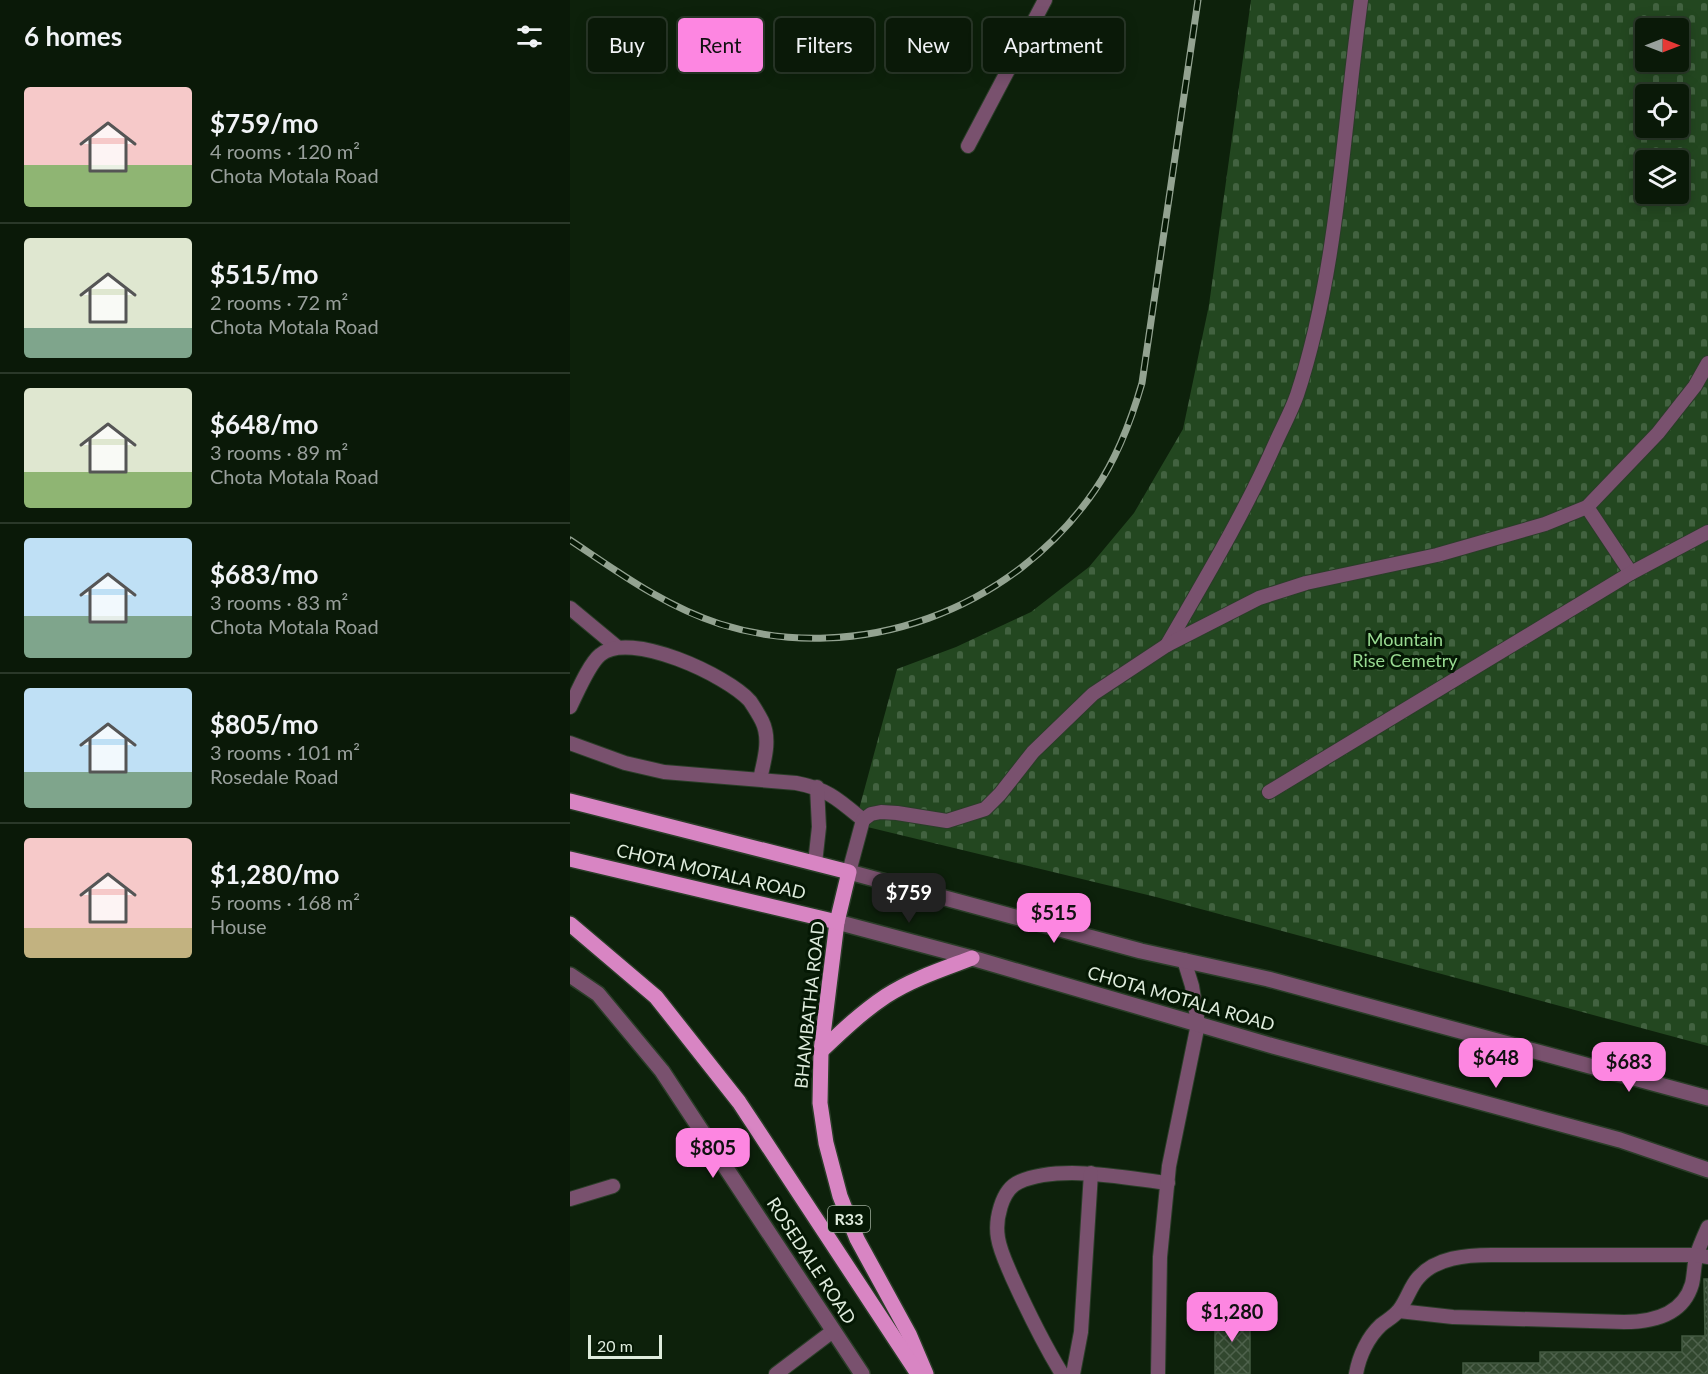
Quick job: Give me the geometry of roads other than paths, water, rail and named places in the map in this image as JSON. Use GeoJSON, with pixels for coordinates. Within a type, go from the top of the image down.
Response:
{"type":"FeatureCollection","features":[{"type":"Feature","properties":{"kind":"main road","name":"CHOTA MOTALA ROAD"},"geometry":{"type":"LineString","coordinates":[[570,801],[849,872]]}},
{"type":"Feature","properties":{"kind":"main road","name":"CHOTA MOTALA ROAD"},"geometry":{"type":"LineString","coordinates":[[570,859],[837,922]]}},
{"type":"Feature","properties":{"kind":"main road","name":"BHAMBATHA ROAD"},"geometry":{"type":"LineString","coordinates":[[849,872],[837,922],[821,1051],[820,1103],[826,1143],[840,1196],[857,1239],[909,1334],[926,1374]]}},
{"type":"Feature","properties":{"kind":"main road"},"geometry":{"type":"LineString","coordinates":[[570,924],[656,997],[739,1102],[918,1374]]}},
{"type":"Feature","properties":{"kind":"main road"},"geometry":{"type":"LineString","coordinates":[[821,1051],[859,1015],[888,995],[938,971],[972,958]]}},
{"type":"Feature","properties":{"kind":"street","name":"CHOTA MOTALA ROAD"},"geometry":{"type":"LineString","coordinates":[[849,872],[1141,951],[1268,980],[1708,1098]]}},
{"type":"Feature","properties":{"kind":"street","name":"CHOTA MOTALA ROAD"},"geometry":{"type":"LineString","coordinates":[[837,922],[1620,1140],[1708,1170]]}},
{"type":"Feature","properties":{"kind":"street","name":"ROSEDALE ROAD"},"geometry":{"type":"LineString","coordinates":[[570,975],[598,994],[662,1071],[862,1374]]}},
{"type":"Feature","properties":{"kind":"lane"},"geometry":{"type":"LineString","coordinates":[[968,146],[1045,0]]}},
{"type":"Feature","properties":{"kind":"lane"},"geometry":{"type":"LineString","coordinates":[[1167,645],[1223,548],[1255,486],[1296,395],[1322,299],[1361,0]]}},
{"type":"Feature","properties":{"kind":"lane"},"geometry":{"type":"LineString","coordinates":[[849,872],[863,820],[871,814],[881,812],[947,821],[984,809],[1000,794],[1033,752],[1094,694],[1167,645],[1259,598],[1306,583],[1458,549],[1545,524],[1587,507],[1658,433],[1695,386],[1708,363]]}},
{"type":"Feature","properties":{"kind":"lane"},"geometry":{"type":"LineString","coordinates":[[1587,507],[1631,573]]}},
{"type":"Feature","properties":{"kind":"lane"},"geometry":{"type":"LineString","coordinates":[[1269,792],[1631,573],[1708,532]]}},
{"type":"Feature","properties":{"kind":"lane"},"geometry":{"type":"LineString","coordinates":[[570,608],[617,647]]}},
{"type":"Feature","properties":{"kind":"lane"},"geometry":{"type":"LineString","coordinates":[[570,707],[586,675],[600,655],[617,647],[635,646],[706,670],[750,701],[763,722],[767,743],[760,779]]}},
{"type":"Feature","properties":{"kind":"lane"},"geometry":{"type":"LineString","coordinates":[[570,743],[625,763],[664,772],[760,779],[817,787],[834,795],[863,820]]}},
{"type":"Feature","properties":{"kind":"lane"},"geometry":{"type":"LineString","coordinates":[[815,863],[819,827],[817,787]]}},
{"type":"Feature","properties":{"kind":"lane"},"geometry":{"type":"LineString","coordinates":[[1158,1374],[1160,1257],[1168,1183],[1181,1104],[1198,1024],[1192,986],[1184,960]]}},
{"type":"Feature","properties":{"kind":"lane"},"geometry":{"type":"LineString","coordinates":[[1062,1374],[1029,1314],[998,1238],[998,1219],[1004,1197],[1017,1182],[1052,1174],[1091,1173],[1168,1183]]}},
{"type":"Feature","properties":{"kind":"lane"},"geometry":{"type":"LineString","coordinates":[[1073,1374],[1081,1332],[1091,1173]]}},
{"type":"Feature","properties":{"kind":"lane"},"geometry":{"type":"LineString","coordinates":[[570,1199],[613,1186]]}},
{"type":"Feature","properties":{"kind":"lane"},"geometry":{"type":"LineString","coordinates":[[1399,1311],[1454,1317],[1644,1322],[1661,1317],[1685,1299],[1702,1256],[1708,1227]]}},
{"type":"Feature","properties":{"kind":"lane"},"geometry":{"type":"LineString","coordinates":[[1356,1374],[1366,1345],[1380,1326],[1399,1311],[1418,1279],[1428,1268],[1441,1262],[1468,1255],[1702,1256]]}},
{"type":"Feature","properties":{"kind":"lane"},"geometry":{"type":"LineString","coordinates":[[776,1374],[833,1331]]}},
{"type":"Feature","properties":{"kind":"railway"},"geometry":{"type":"LineString","coordinates":[[570,540],[642,587],[699,617],[773,636],[826,638],[878,632],[929,618],[977,596],[1021,568],[1061,532],[1095,490],[1117,452],[1138,397],[1142,383],[1198,0]]}},
{"type":"Feature","properties":{"kind":"park label","name":"Mountain Rise Cemetry"},"geometry":{"type":"Point","coordinates":[1405,650]}}]}
